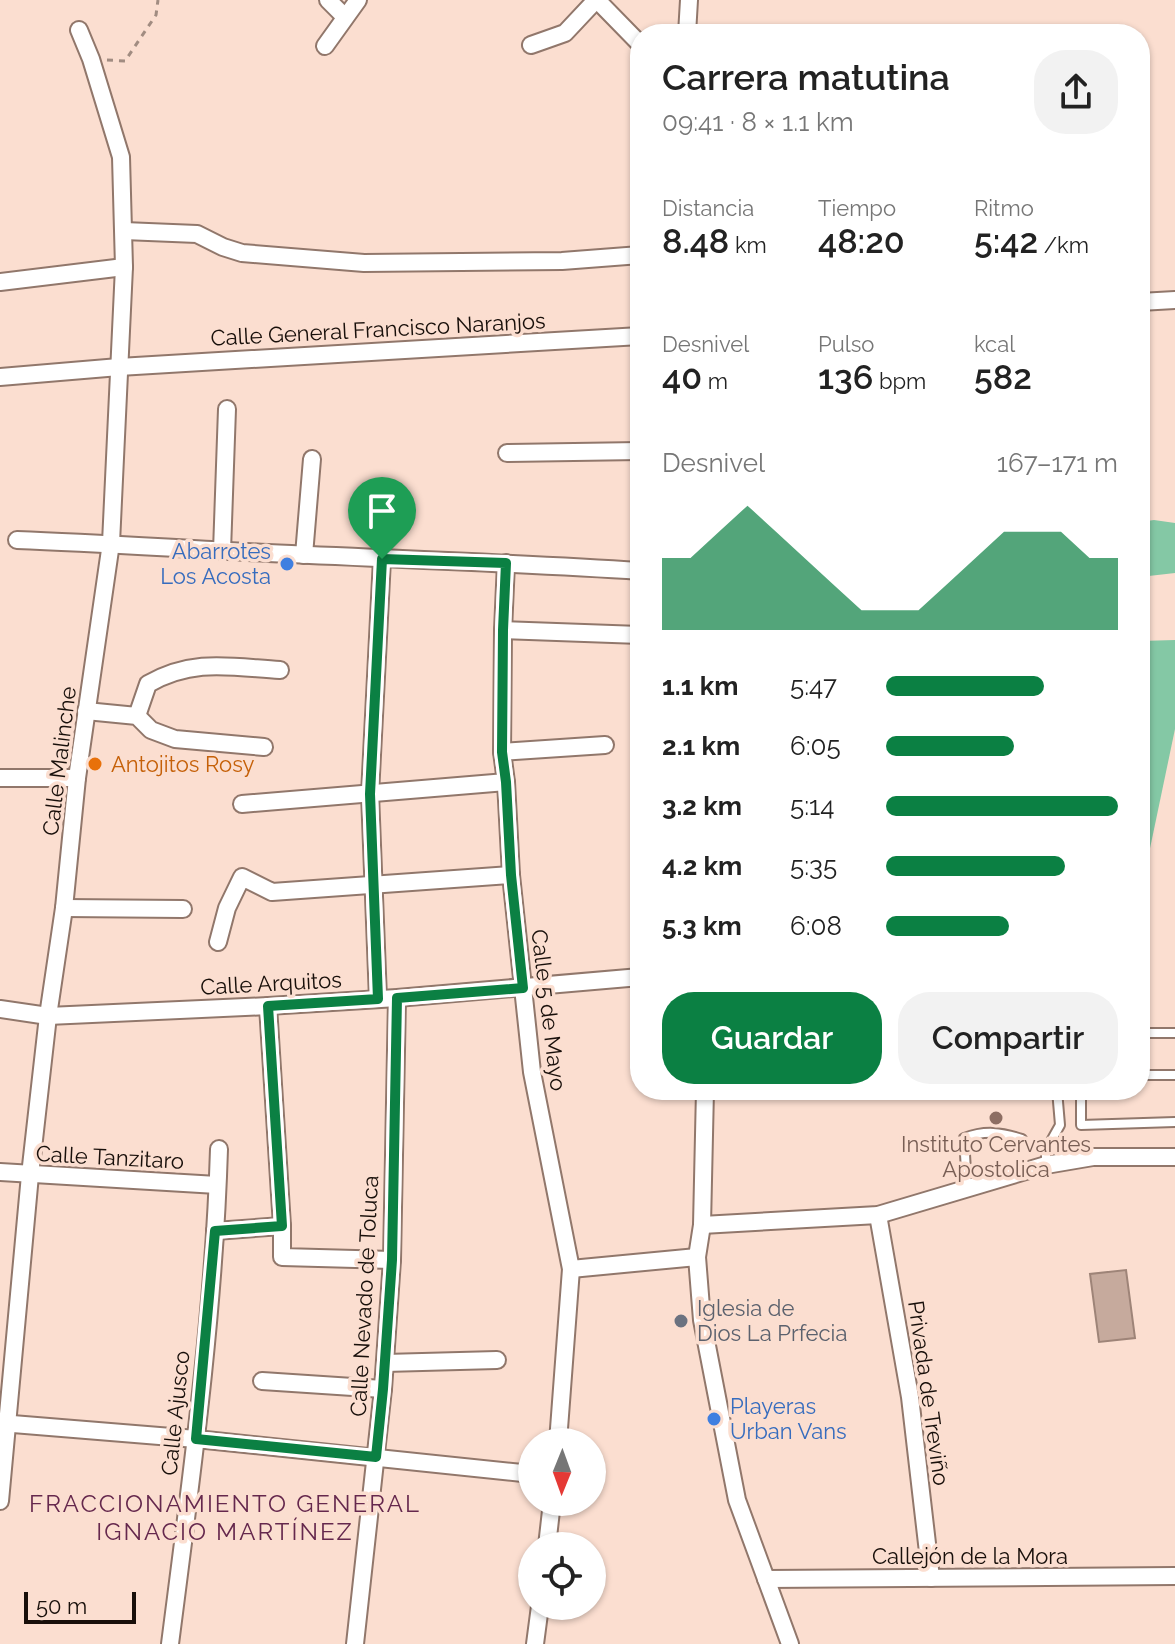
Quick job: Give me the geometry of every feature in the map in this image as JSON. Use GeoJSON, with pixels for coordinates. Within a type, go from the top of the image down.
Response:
{"type":"FeatureCollection","features":[{"type":"Feature","properties":{"kind":"street"},"geometry":{"type":"LineString","coordinates":[[328,0],[345,17]]}},
{"type":"Feature","properties":{"kind":"street"},"geometry":{"type":"LineString","coordinates":[[325,46],[358,0]]}},
{"type":"Feature","properties":{"kind":"street"},"geometry":{"type":"LineString","coordinates":[[531,45],[565,33],[596,0],[630,34]]}},
{"type":"Feature","properties":{"kind":"street"},"geometry":{"type":"LineString","coordinates":[[688,24],[689,0]]}},
{"type":"Feature","properties":{"kind":"street","name":"Calle Malinche"},"geometry":{"type":"LineString","coordinates":[[0,1501],[4,1424],[48,1016],[64,908],[77,778],[111,543],[124,267],[121,157],[79,30]]}},
{"type":"Feature","properties":{"kind":"street"},"geometry":{"type":"LineString","coordinates":[[124,231],[197,234],[242,253],[364,263],[562,261],[630,256]]}},
{"type":"Feature","properties":{"kind":"street"},"geometry":{"type":"LineString","coordinates":[[0,282],[124,267]]}},
{"type":"Feature","properties":{"kind":"street"},"geometry":{"type":"LineString","coordinates":[[1150,301],[1175,300]]}},
{"type":"Feature","properties":{"kind":"street","name":"Calle General Francisco Naranjos"},"geometry":{"type":"LineString","coordinates":[[0,377],[630,337]]}},
{"type":"Feature","properties":{"kind":"street"},"geometry":{"type":"LineString","coordinates":[[222,551],[227,409]]}},
{"type":"Feature","properties":{"kind":"street"},"geometry":{"type":"LineString","coordinates":[[507,453],[630,451]]}},
{"type":"Feature","properties":{"kind":"street"},"geometry":{"type":"LineString","coordinates":[[304,555],[312,459]]}},
{"type":"Feature","properties":{"kind":"street"},"geometry":{"type":"LineString","coordinates":[[17,540],[630,570]]}},
{"type":"Feature","properties":{"kind":"street"},"geometry":{"type":"LineString","coordinates":[[378,999],[370,794],[382,559]]}},
{"type":"Feature","properties":{"kind":"street","name":"Calle 5 de Mayo"},"geometry":{"type":"LineString","coordinates":[[506,563],[502,752],[511,875],[532,1072],[571,1269],[559,1428]]}},
{"type":"Feature","properties":{"kind":"street"},"geometry":{"type":"LineString","coordinates":[[503,630],[630,635]]}},
{"type":"Feature","properties":{"kind":"street"},"geometry":{"type":"LineString","coordinates":[[137,716],[148,684],[166,674],[201,665],[280,670]]}},
{"type":"Feature","properties":{"kind":"street"},"geometry":{"type":"LineString","coordinates":[[86,711],[137,716],[151,730],[175,739],[264,747]]}},
{"type":"Feature","properties":{"kind":"street"},"geometry":{"type":"LineString","coordinates":[[502,752],[605,745]]}},
{"type":"Feature","properties":{"kind":"street"},"geometry":{"type":"LineString","coordinates":[[0,778],[77,778]]}},
{"type":"Feature","properties":{"kind":"street"},"geometry":{"type":"LineString","coordinates":[[242,804],[506,782]]}},
{"type":"Feature","properties":{"kind":"street"},"geometry":{"type":"LineString","coordinates":[[218,942],[227,908],[242,877],[272,892],[511,875]]}},
{"type":"Feature","properties":{"kind":"street"},"geometry":{"type":"LineString","coordinates":[[64,908],[183,909]]}},
{"type":"Feature","properties":{"kind":"street","name":"Calle Arquitos"},"geometry":{"type":"LineString","coordinates":[[0,1009],[48,1016],[268,1006],[630,978]]}},
{"type":"Feature","properties":{"kind":"street","name":"Calle Nevado de Toluca"},"geometry":{"type":"LineString","coordinates":[[355,1644],[383,1389],[392,1260],[397,998]]}},
{"type":"Feature","properties":{"kind":"street"},"geometry":{"type":"LineString","coordinates":[[268,1006],[282,1257],[392,1260]]}},
{"type":"Feature","properties":{"kind":"street"},"geometry":{"type":"LineString","coordinates":[[705,1100],[702,1225],[697,1257],[702,1320],[737,1500],[790,1644]]}},
{"type":"Feature","properties":{"kind":"street","name":"Calle Ajusco"},"geometry":{"type":"LineString","coordinates":[[170,1644],[196,1439],[215,1231],[219,1149]]}},
{"type":"Feature","properties":{"kind":"street"},"geometry":{"type":"LineString","coordinates":[[702,1225],[878,1215],[1046,1165],[1093,1157],[1175,1157]]}},
{"type":"Feature","properties":{"kind":"street","name":"Calle Tanzitaro"},"geometry":{"type":"LineString","coordinates":[[0,1172],[217,1185]]}},
{"type":"Feature","properties":{"kind":"street","name":"Privada de Treviño"},"geometry":{"type":"LineString","coordinates":[[878,1215],[910,1397],[931,1578]]}},
{"type":"Feature","properties":{"kind":"street"},"geometry":{"type":"LineString","coordinates":[[215,1231],[282,1226]]}},
{"type":"Feature","properties":{"kind":"street"},"geometry":{"type":"LineString","coordinates":[[571,1269],[697,1257]]}},
{"type":"Feature","properties":{"kind":"street"},"geometry":{"type":"LineString","coordinates":[[385,1363],[497,1360]]}},
{"type":"Feature","properties":{"kind":"street"},"geometry":{"type":"LineString","coordinates":[[262,1381],[383,1389]]}},
{"type":"Feature","properties":{"kind":"street"},"geometry":{"type":"LineString","coordinates":[[4,1424],[196,1439],[518,1472]]}},
{"type":"Feature","properties":{"kind":"street","name":"Callejón de la Mora"},"geometry":{"type":"LineString","coordinates":[[766,1579],[1175,1576]]}},
{"type":"Feature","properties":{"kind":"street"},"geometry":{"type":"LineString","coordinates":[[535,1644],[538,1620]]}},
{"type":"Feature","properties":{"kind":"lane"},"geometry":{"type":"LineString","coordinates":[[1150,1033],[1175,1033]]}},
{"type":"Feature","properties":{"kind":"lane"},"geometry":{"type":"LineString","coordinates":[[1150,1075],[1175,1075]]}},
{"type":"Feature","properties":{"kind":"lane"},"geometry":{"type":"LineString","coordinates":[[1046,1165],[1046,1150],[1060,1125],[1058,1100]]}},
{"type":"Feature","properties":{"kind":"lane"},"geometry":{"type":"LineString","coordinates":[[1081,1100],[1081,1125]]}},
{"type":"Feature","properties":{"kind":"lane"},"geometry":{"type":"LineString","coordinates":[[1060,1125],[1175,1122]]}},
{"type":"Feature","properties":{"kind":"lane"},"geometry":{"type":"LineString","coordinates":[[967,1187],[964,1138],[999,1132],[1022,1139]]}},
{"type":"Feature","properties":{"kind":"path"},"geometry":{"type":"LineString","coordinates":[[91,59],[125,61],[156,15],[158,0]]}},
{"type":"Feature","properties":{"kind":"green space"},"geometry":{"type":"Polygon","coordinates":[[[1150,521],[1175,523],[1175,573],[1150,576],[1150,521]]]}},
{"type":"Feature","properties":{"kind":"green space"},"geometry":{"type":"Polygon","coordinates":[[[1175,640],[1175,729],[1150,848],[1150,641],[1175,640]]]}},
{"type":"Feature","properties":{"kind":"building"},"geometry":{"type":"Polygon","coordinates":[[[1126,1270],[1135,1338],[1099,1342],[1090,1274],[1126,1270]]]}},
{"type":"Feature","properties":{"kind":"place","name":"Abarrotes Los Acosta"},"geometry":{"type":"Point","coordinates":[287,564]}},
{"type":"Feature","properties":{"kind":"place","name":"Antojitos Rosy"},"geometry":{"type":"Point","coordinates":[95,764]}},
{"type":"Feature","properties":{"kind":"place","name":"Instituto Cervantes Apostolica"},"geometry":{"type":"Point","coordinates":[996,1118]}},
{"type":"Feature","properties":{"kind":"place","name":"Iglesia de Dios La Prfecia"},"geometry":{"type":"Point","coordinates":[681,1321]}},
{"type":"Feature","properties":{"kind":"place","name":"Playeras Urban Vans"},"geometry":{"type":"Point","coordinates":[714,1419]}},
{"type":"Feature","properties":{"kind":"district","name":"FRACCIONAMIENTO GENERAL IGNACIO MARTÍNEZ"},"geometry":{"type":"Point","coordinates":[225,1517]}},
{"type":"Feature","properties":{"kind":"route"},"geometry":{"type":"LineString","coordinates":[[382,559],[506,563],[502,752],[523,988],[397,998],[392,1260],[376,1457],[196,1439],[215,1231],[282,1226],[268,1006],[378,999],[370,794],[382,559]]}}]}
